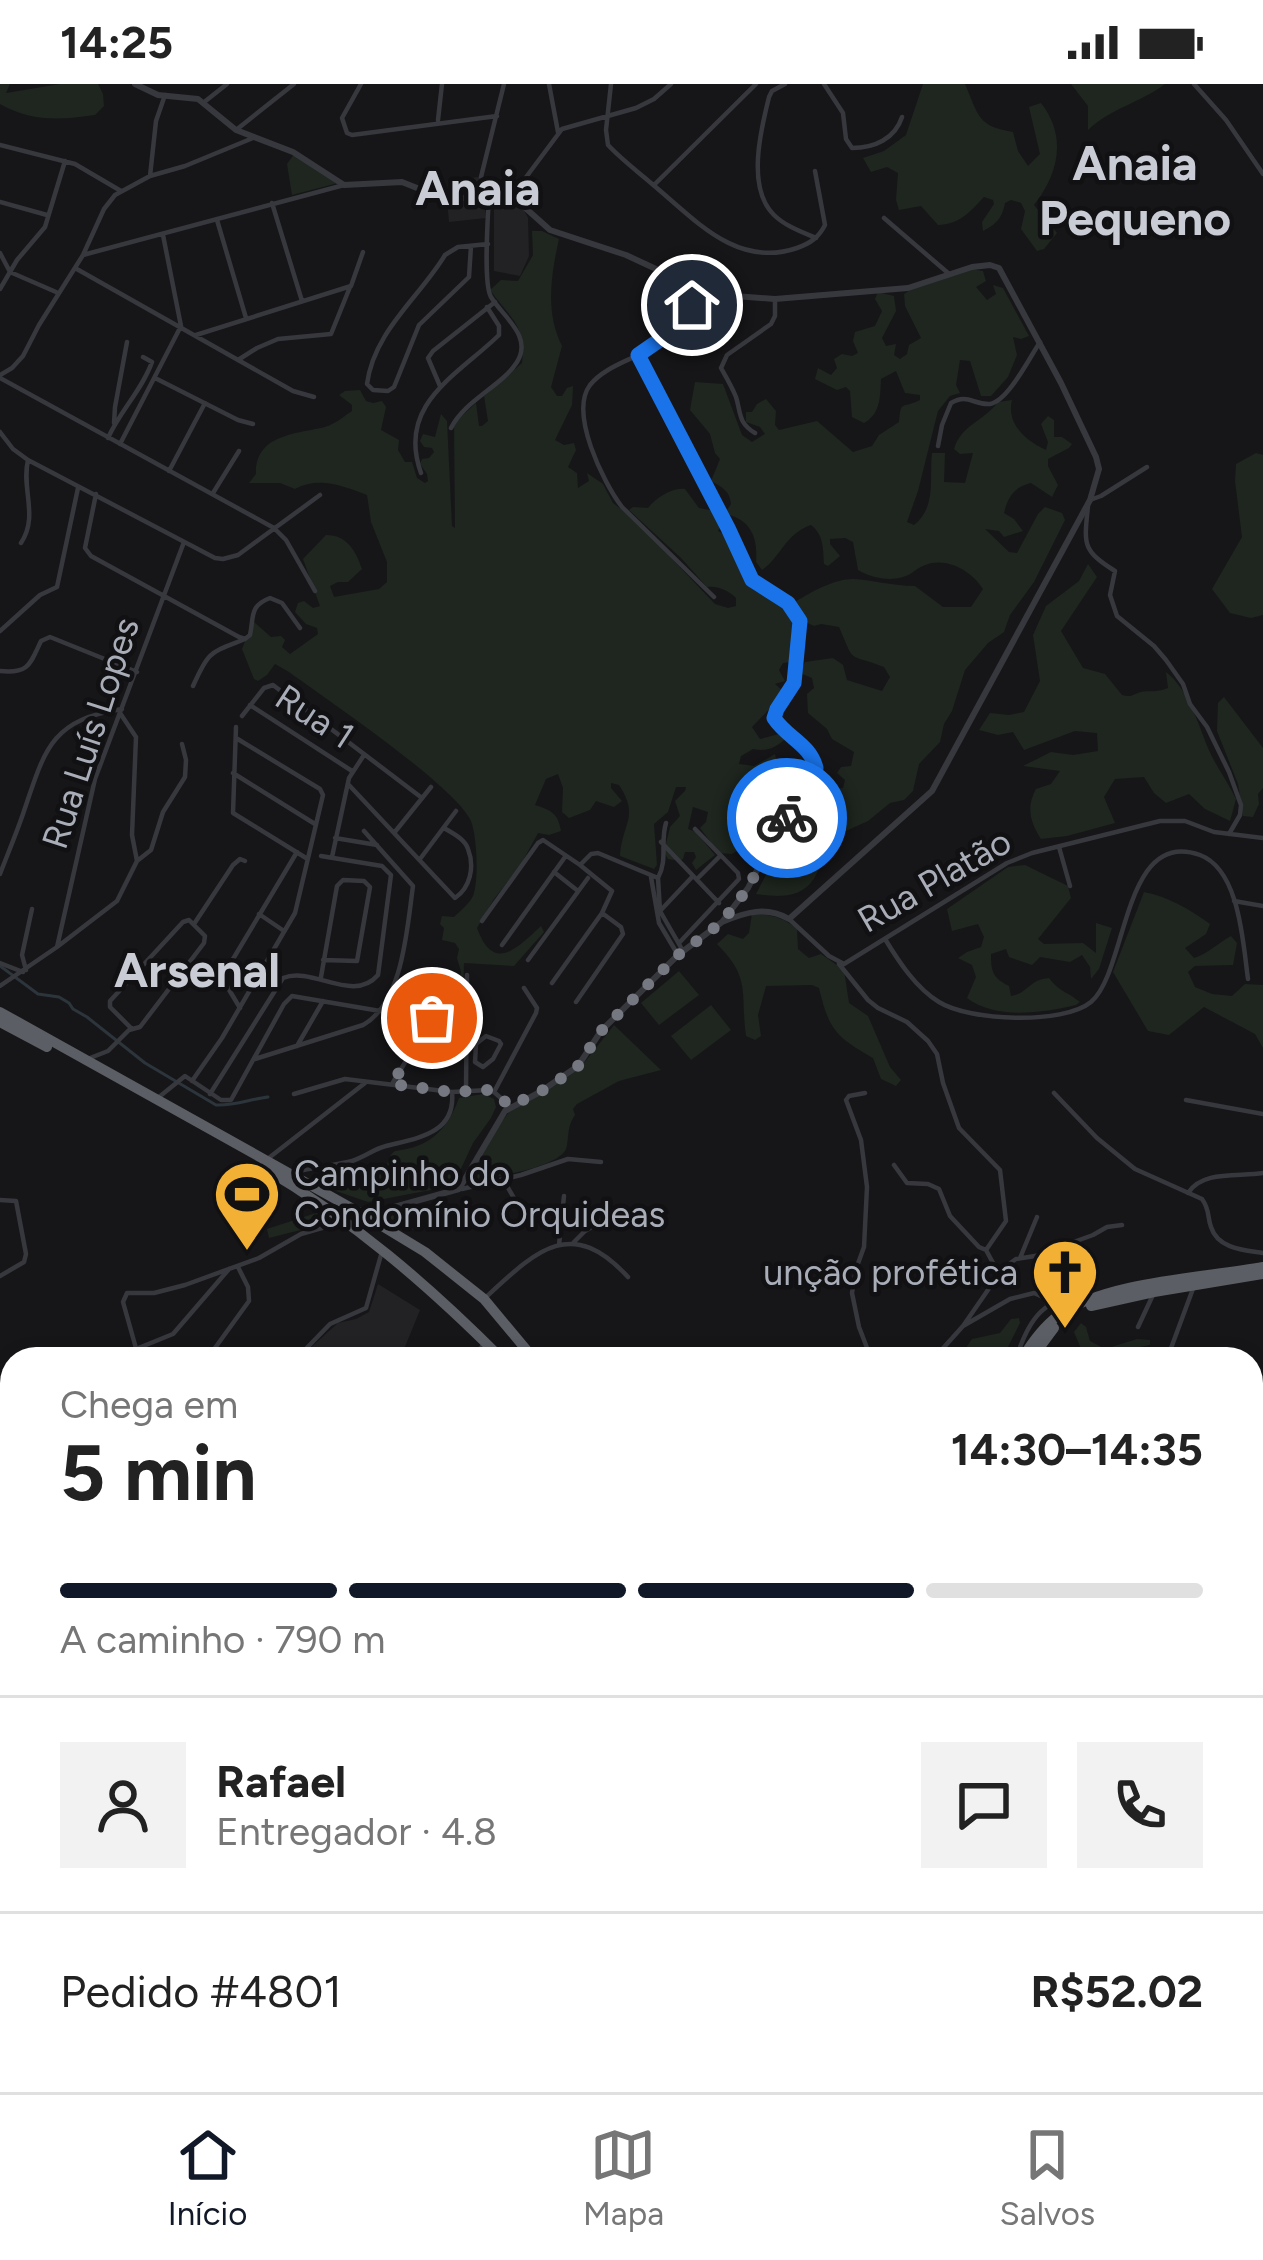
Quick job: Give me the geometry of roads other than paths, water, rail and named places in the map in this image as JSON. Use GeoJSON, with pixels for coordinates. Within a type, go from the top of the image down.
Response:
{"type":"FeatureCollection","features":[{"type":"Feature","properties":{"kind":"highway"},"geometry":{"type":"LineString","coordinates":[[0,1012],[425,1252],[484,1299],[524,1347]]}},
{"type":"Feature","properties":{"kind":"highway"},"geometry":{"type":"LineString","coordinates":[[0,1022],[262,1167],[343,1218],[384,1249],[491,1347]]}},
{"type":"Feature","properties":{"kind":"highway"},"geometry":{"type":"LineString","coordinates":[[1040,1347],[1053,1329],[1079,1311],[1263,1270]]}},
{"type":"Feature","properties":{"kind":"highway"},"geometry":{"type":"LineString","coordinates":[[1029,1347],[1049,1323],[1102,1295],[1263,1270]]}},
{"type":"Feature","properties":{"kind":"highway"},"geometry":{"type":"LineString","coordinates":[[481,1337],[498,1333],[496,1311]]}},
{"type":"Feature","properties":{"kind":"street"},"geometry":{"type":"LineString","coordinates":[[134,84],[162,95],[193,98],[236,130],[293,152],[342,183]]}},
{"type":"Feature","properties":{"kind":"street"},"geometry":{"type":"LineString","coordinates":[[150,176],[156,121],[169,84]]}},
{"type":"Feature","properties":{"kind":"street"},"geometry":{"type":"LineString","coordinates":[[203,103],[227,84]]}},
{"type":"Feature","properties":{"kind":"street"},"geometry":{"type":"LineString","coordinates":[[236,130],[294,84]]}},
{"type":"Feature","properties":{"kind":"street"},"geometry":{"type":"LineString","coordinates":[[362,84],[342,118],[346,133],[363,135],[497,116]]}},
{"type":"Feature","properties":{"kind":"street"},"geometry":{"type":"LineString","coordinates":[[438,123],[442,84]]}},
{"type":"Feature","properties":{"kind":"street"},"geometry":{"type":"LineString","coordinates":[[481,177],[504,84]]}},
{"type":"Feature","properties":{"kind":"street"},"geometry":{"type":"LineString","coordinates":[[549,84],[558,131]]}},
{"type":"Feature","properties":{"kind":"street"},"geometry":{"type":"LineString","coordinates":[[610,84],[608,145],[706,229],[738,248],[770,254],[817,238],[825,225],[815,171]]}},
{"type":"Feature","properties":{"kind":"street"},"geometry":{"type":"LineString","coordinates":[[512,196],[558,131],[654,100],[671,84]]}},
{"type":"Feature","properties":{"kind":"street"},"geometry":{"type":"LineString","coordinates":[[653,185],[756,84]]}},
{"type":"Feature","properties":{"kind":"street"},"geometry":{"type":"LineString","coordinates":[[790,94],[784,84],[769,97],[757,154],[762,190],[776,218],[817,238]]}},
{"type":"Feature","properties":{"kind":"street"},"geometry":{"type":"LineString","coordinates":[[824,84],[843,112],[846,139],[852,148],[891,136],[902,117]]}},
{"type":"Feature","properties":{"kind":"street"},"geometry":{"type":"LineString","coordinates":[[1194,84],[1263,173]]}},
{"type":"Feature","properties":{"kind":"street"},"geometry":{"type":"LineString","coordinates":[[253,138],[121,191],[104,209],[83,255],[23,356],[0,377],[274,527],[315,591]]}},
{"type":"Feature","properties":{"kind":"street"},"geometry":{"type":"LineString","coordinates":[[0,145],[80,166],[121,191]]}},
{"type":"Feature","properties":{"kind":"street"},"geometry":{"type":"LineString","coordinates":[[0,290],[41,232],[65,161]]}},
{"type":"Feature","properties":{"kind":"street"},"geometry":{"type":"LineString","coordinates":[[83,255],[342,183],[402,182],[447,200],[512,196],[550,230],[626,255],[699,289],[740,298],[908,288],[982,266],[999,268],[1096,457],[1099,469],[1086,525],[1089,549],[1094,559],[1115,571],[1110,595],[1117,616],[1166,660],[1229,772],[1241,805],[1229,834]]}},
{"type":"Feature","properties":{"kind":"street"},"geometry":{"type":"LineString","coordinates":[[451,428],[519,356],[518,333],[487,287],[489,195]]}},
{"type":"Feature","properties":{"kind":"street"},"geometry":{"type":"LineString","coordinates":[[0,202],[48,215]]}},
{"type":"Feature","properties":{"kind":"street"},"geometry":{"type":"LineString","coordinates":[[272,203],[302,301]]}},
{"type":"Feature","properties":{"kind":"street"},"geometry":{"type":"LineString","coordinates":[[884,218],[950,275]]}},
{"type":"Feature","properties":{"kind":"street"},"geometry":{"type":"LineString","coordinates":[[217,220],[246,318]]}},
{"type":"Feature","properties":{"kind":"street"},"geometry":{"type":"LineString","coordinates":[[120,444],[182,326],[163,235]]}},
{"type":"Feature","properties":{"kind":"street"},"geometry":{"type":"LineString","coordinates":[[471,246],[469,277],[419,325],[394,387],[373,390],[368,375],[390,326],[448,250],[471,246],[488,244]]}},
{"type":"Feature","properties":{"kind":"street"},"geometry":{"type":"LineString","coordinates":[[238,360],[278,339],[331,334],[362,252]]}},
{"type":"Feature","properties":{"kind":"street"},"geometry":{"type":"LineString","coordinates":[[0,253],[10,272],[58,292]]}},
{"type":"Feature","properties":{"kind":"street"},"geometry":{"type":"LineString","coordinates":[[75,268],[293,391],[314,397]]}},
{"type":"Feature","properties":{"kind":"street"},"geometry":{"type":"LineString","coordinates":[[196,334],[351,286]]}},
{"type":"Feature","properties":{"kind":"street"},"geometry":{"type":"LineString","coordinates":[[699,289],[677,328],[608,370],[589,386],[582,407],[588,437],[616,498],[714,596]]}},
{"type":"Feature","properties":{"kind":"street"},"geometry":{"type":"LineString","coordinates":[[754,433],[741,421],[722,368],[727,355],[771,324],[776,298]]}},
{"type":"Feature","properties":{"kind":"street"},"geometry":{"type":"LineString","coordinates":[[440,386],[428,358],[495,302]]}},
{"type":"Feature","properties":{"kind":"street"},"geometry":{"type":"LineString","coordinates":[[421,473],[413,447],[428,400],[499,335],[488,307]]}},
{"type":"Feature","properties":{"kind":"street"},"geometry":{"type":"LineString","coordinates":[[114,423],[127,341]]}},
{"type":"Feature","properties":{"kind":"street"},"geometry":{"type":"LineString","coordinates":[[938,446],[951,403],[962,398],[989,404],[999,400],[1040,342]]}},
{"type":"Feature","properties":{"kind":"street"},"geometry":{"type":"LineString","coordinates":[[638,355],[752,580],[788,603],[800,627],[794,683],[774,718],[808,749],[814,777],[806,797],[775,835],[754,878],[722,922]]}},
{"type":"Feature","properties":{"kind":"street"},"geometry":{"type":"LineString","coordinates":[[108,438],[152,366],[143,357]]}},
{"type":"Feature","properties":{"kind":"street"},"geometry":{"type":"LineString","coordinates":[[155,378],[253,424]]}},
{"type":"Feature","properties":{"kind":"street"},"geometry":{"type":"LineString","coordinates":[[169,471],[205,403]]}},
{"type":"Feature","properties":{"kind":"street"},"geometry":{"type":"LineString","coordinates":[[0,432],[28,460],[223,560],[238,555],[320,495]]}},
{"type":"Feature","properties":{"kind":"street"},"geometry":{"type":"LineString","coordinates":[[213,494],[238,451]]}},
{"type":"Feature","properties":{"kind":"street"},"geometry":{"type":"LineString","coordinates":[[21,543],[30,516],[28,460]]}},
{"type":"Feature","properties":{"kind":"street"},"geometry":{"type":"LineString","coordinates":[[680,950],[722,922],[756,911],[776,912],[789,919],[932,791],[1089,502],[1147,467]]}},
{"type":"Feature","properties":{"kind":"street"},"geometry":{"type":"LineString","coordinates":[[0,631],[57,587],[79,486]]}},
{"type":"Feature","properties":{"kind":"street"},"geometry":{"type":"LineString","coordinates":[[96,494],[86,551],[91,556],[245,639]]}},
{"type":"Feature","properties":{"kind":"street","name":"Rua Luís Lopes"},"geometry":{"type":"LineString","coordinates":[[57,947],[95,779],[184,542]]}},
{"type":"Feature","properties":{"kind":"street"},"geometry":{"type":"LineString","coordinates":[[193,686],[212,652],[250,635],[253,612],[262,601],[282,602],[300,628]]}},
{"type":"Feature","properties":{"kind":"street"},"geometry":{"type":"LineString","coordinates":[[0,671],[26,668],[41,641],[50,637],[136,672]]}},
{"type":"Feature","properties":{"kind":"street"},"geometry":{"type":"LineString","coordinates":[[242,716],[264,688],[272,685],[422,798]]}},
{"type":"Feature","properties":{"kind":"street","name":"Rua 1"},"geometry":{"type":"LineString","coordinates":[[250,705],[352,771]]}},
{"type":"Feature","properties":{"kind":"street"},"geometry":{"type":"LineString","coordinates":[[0,874],[50,745],[82,718],[121,711],[136,737],[132,835],[137,861]]}},
{"type":"Feature","properties":{"kind":"street","name":"Rua 1"},"geometry":{"type":"LineString","coordinates":[[233,773],[236,727]]}},
{"type":"Feature","properties":{"kind":"street","name":"Rua 1"},"geometry":{"type":"LineString","coordinates":[[236,738],[322,790],[316,824]]}},
{"type":"Feature","properties":{"kind":"street"},"geometry":{"type":"LineString","coordinates":[[0,986],[117,901],[137,861],[151,850],[163,812],[184,780],[182,744]]}},
{"type":"Feature","properties":{"kind":"street"},"geometry":{"type":"LineString","coordinates":[[332,856],[352,771],[364,755]]}},
{"type":"Feature","properties":{"kind":"street"},"geometry":{"type":"LineString","coordinates":[[192,1081],[285,932],[299,902],[316,824],[233,773],[235,816],[307,858]]}},
{"type":"Feature","properties":{"kind":"street"},"geometry":{"type":"LineString","coordinates":[[348,784],[451,896],[458,897],[468,886],[469,850],[444,828]]}},
{"type":"Feature","properties":{"kind":"street"},"geometry":{"type":"LineString","coordinates":[[394,833],[431,787]]}},
{"type":"Feature","properties":{"kind":"street"},"geometry":{"type":"LineString","coordinates":[[418,861],[456,811]]}},
{"type":"Feature","properties":{"kind":"street","name":"Rua Platão"},"geometry":{"type":"LineString","coordinates":[[789,919],[838,962],[849,962],[1007,863],[1032,853],[1160,820],[1263,838]]}},
{"type":"Feature","properties":{"kind":"street"},"geometry":{"type":"LineString","coordinates":[[667,823],[661,842],[664,862],[654,877],[655,911],[680,950]]}},
{"type":"Feature","properties":{"kind":"street"},"geometry":{"type":"LineString","coordinates":[[459,1190],[510,1106],[578,1066],[601,1031],[738,883],[740,876],[695,829]]}},
{"type":"Feature","properties":{"kind":"street"},"geometry":{"type":"LineString","coordinates":[[255,1059],[363,1025],[380,1011],[394,989],[413,886],[364,831]]}},
{"type":"Feature","properties":{"kind":"street"},"geometry":{"type":"LineString","coordinates":[[335,838],[377,845]]}},
{"type":"Feature","properties":{"kind":"street"},"geometry":{"type":"LineString","coordinates":[[482,921],[538,843],[546,841],[612,891],[602,913],[552,983]]}},
{"type":"Feature","properties":{"kind":"street"},"geometry":{"type":"LineString","coordinates":[[661,842],[719,903]]}},
{"type":"Feature","properties":{"kind":"street"},"geometry":{"type":"LineString","coordinates":[[1059,847],[1070,886]]}},
{"type":"Feature","properties":{"kind":"street"},"geometry":{"type":"LineString","coordinates":[[240,1008],[224,974],[297,852]]}},
{"type":"Feature","properties":{"kind":"street"},"geometry":{"type":"LineString","coordinates":[[580,865],[598,853],[654,877]]}},
{"type":"Feature","properties":{"kind":"street"},"geometry":{"type":"LineString","coordinates":[[502,945],[566,855]]}},
{"type":"Feature","properties":{"kind":"street"},"geometry":{"type":"LineString","coordinates":[[885,939],[912,978],[940,1004],[1002,1017],[1060,1015],[1090,1002],[1103,986],[1131,904],[1151,866],[1168,855],[1199,855],[1223,874],[1234,901],[1247,979]]}},
{"type":"Feature","properties":{"kind":"street"},"geometry":{"type":"LineString","coordinates":[[210,1094],[280,981],[292,974],[355,987],[376,979],[392,880],[389,873],[382,866],[321,856]]}},
{"type":"Feature","properties":{"kind":"street"},"geometry":{"type":"LineString","coordinates":[[660,911],[720,856]]}},
{"type":"Feature","properties":{"kind":"street"},"geometry":{"type":"LineString","coordinates":[[194,924],[236,862],[245,861]]}},
{"type":"Feature","properties":{"kind":"street"},"geometry":{"type":"LineString","coordinates":[[554,872],[579,891]]}},
{"type":"Feature","properties":{"kind":"street"},"geometry":{"type":"LineString","coordinates":[[654,877],[660,911],[680,950]]}},
{"type":"Feature","properties":{"kind":"street"},"geometry":{"type":"LineString","coordinates":[[528,960],[588,878]]}},
{"type":"Feature","properties":{"kind":"street"},"geometry":{"type":"LineString","coordinates":[[321,979],[323,960],[338,883],[366,882],[370,887],[356,961],[323,960]]}},
{"type":"Feature","properties":{"kind":"street"},"geometry":{"type":"LineString","coordinates":[[1234,901],[1263,906]]}},
{"type":"Feature","properties":{"kind":"street"},"geometry":{"type":"LineString","coordinates":[[22,972],[32,909]]}},
{"type":"Feature","properties":{"kind":"street"},"geometry":{"type":"LineString","coordinates":[[576,1002],[623,934],[602,913]]}},
{"type":"Feature","properties":{"kind":"street"},"geometry":{"type":"LineString","coordinates":[[259,914],[285,932]]}},
{"type":"Feature","properties":{"kind":"street"},"geometry":{"type":"LineString","coordinates":[[114,1076],[109,1057],[117,1042],[140,1027],[204,943],[206,936],[190,920],[110,1000],[110,1007],[132,1029]]}},
{"type":"Feature","properties":{"kind":"street"},"geometry":{"type":"LineString","coordinates":[[838,962],[868,1000],[907,1022],[928,1041],[938,1057],[959,1127],[1001,1174],[1006,1221],[986,1250]]}},
{"type":"Feature","properties":{"kind":"street"},"geometry":{"type":"LineString","coordinates":[[0,963],[22,972]]}},
{"type":"Feature","properties":{"kind":"street"},"geometry":{"type":"LineString","coordinates":[[466,1091],[467,975]]}},
{"type":"Feature","properties":{"kind":"street"},"geometry":{"type":"LineString","coordinates":[[392,1084],[452,986]]}},
{"type":"Feature","properties":{"kind":"street"},"geometry":{"type":"LineString","coordinates":[[494,1092],[537,1010],[524,988]]}},
{"type":"Feature","properties":{"kind":"street"},"geometry":{"type":"LineString","coordinates":[[155,1099],[185,1076],[220,1100],[231,1100],[292,996],[380,1011]]}},
{"type":"Feature","properties":{"kind":"street"},"geometry":{"type":"LineString","coordinates":[[297,1046],[322,1001]]}},
{"type":"Feature","properties":{"kind":"street"},"geometry":{"type":"LineString","coordinates":[[466,1044],[476,1044],[486,1036],[501,1045],[483,1067],[476,1062],[476,1044]]}},
{"type":"Feature","properties":{"kind":"street"},"geometry":{"type":"LineString","coordinates":[[86,1060],[109,1057]]}},
{"type":"Feature","properties":{"kind":"street"},"geometry":{"type":"LineString","coordinates":[[294,1094],[339,1079],[494,1092],[510,1106]]}},
{"type":"Feature","properties":{"kind":"street"},"geometry":{"type":"LineString","coordinates":[[266,1161],[366,1082]]}},
{"type":"Feature","properties":{"kind":"street"},"geometry":{"type":"LineString","coordinates":[[176,1083],[177,1111]]}},
{"type":"Feature","properties":{"kind":"street"},"geometry":{"type":"LineString","coordinates":[[290,1174],[359,1159],[383,1146],[426,1136],[448,1117],[452,1092]]}},
{"type":"Feature","properties":{"kind":"street"},"geometry":{"type":"LineString","coordinates":[[865,1093],[846,1100],[861,1140],[867,1187],[867,1228],[853,1293],[867,1347]]}},
{"type":"Feature","properties":{"kind":"street"},"geometry":{"type":"LineString","coordinates":[[1054,1093],[1097,1138],[1135,1168],[1207,1203],[1211,1228],[1223,1242],[1263,1253]]}},
{"type":"Feature","properties":{"kind":"street"},"geometry":{"type":"LineString","coordinates":[[1186,1100],[1263,1114]]}},
{"type":"Feature","properties":{"kind":"street"},"geometry":{"type":"LineString","coordinates":[[364,1215],[568,1159],[601,1162]]}},
{"type":"Feature","properties":{"kind":"street"},"geometry":{"type":"LineString","coordinates":[[894,1165],[907,1183],[939,1189],[950,1216],[986,1250],[999,1271],[946,1347]]}},
{"type":"Feature","properties":{"kind":"street"},"geometry":{"type":"LineString","coordinates":[[1189,1193],[1203,1179],[1263,1174]]}},
{"type":"Feature","properties":{"kind":"street"},"geometry":{"type":"LineString","coordinates":[[503,1179],[518,1204]]}},
{"type":"Feature","properties":{"kind":"street"},"geometry":{"type":"LineString","coordinates":[[559,1245],[564,1196]]}},
{"type":"Feature","properties":{"kind":"street"},"geometry":{"type":"LineString","coordinates":[[0,1200],[16,1201],[26,1258],[0,1276]]}},
{"type":"Feature","properties":{"kind":"street"},"geometry":{"type":"LineString","coordinates":[[574,1242],[618,1211],[626,1221]]}},
{"type":"Feature","properties":{"kind":"street"},"geometry":{"type":"LineString","coordinates":[[1020,1258],[1037,1217]]}},
{"type":"Feature","properties":{"kind":"street"},"geometry":{"type":"LineString","coordinates":[[135,1347],[123,1302],[127,1293],[168,1290],[238,1267],[343,1218]]}},
{"type":"Feature","properties":{"kind":"street"},"geometry":{"type":"LineString","coordinates":[[999,1271],[1020,1258],[1107,1227],[1123,1226]]}},
{"type":"Feature","properties":{"kind":"street"},"geometry":{"type":"LineString","coordinates":[[484,1299],[525,1263],[574,1242],[598,1250],[628,1277]]}},
{"type":"Feature","properties":{"kind":"street"},"geometry":{"type":"LineString","coordinates":[[308,1347],[330,1324],[366,1309],[384,1249]]}},
{"type":"Feature","properties":{"kind":"street"},"geometry":{"type":"LineString","coordinates":[[216,1347],[249,1301],[238,1267]]}},
{"type":"Feature","properties":{"kind":"street"},"geometry":{"type":"LineString","coordinates":[[141,1347],[173,1334],[229,1269]]}},
{"type":"Feature","properties":{"kind":"street"},"geometry":{"type":"LineString","coordinates":[[1171,1347],[1193,1286]]}},
{"type":"Feature","properties":{"kind":"street"},"geometry":{"type":"LineString","coordinates":[[1138,1327],[1154,1292]]}},
{"type":"Feature","properties":{"kind":"street"},"geometry":{"type":"LineString","coordinates":[[963,1326],[1026,1294],[1038,1294],[1047,1304]]}},
{"type":"Feature","properties":{"kind":"street"},"geometry":{"type":"LineString","coordinates":[[1023,1347],[1030,1325],[1047,1304],[1077,1295],[1102,1295]]}},
{"type":"Feature","properties":{"kind":"street"},"geometry":{"type":"LineString","coordinates":[[479,1347],[481,1337]]}},
{"type":"Feature","properties":{"kind":"waterway"},"geometry":{"type":"LineString","coordinates":[[0,966],[38,994],[69,1003],[145,1063],[216,1105],[268,1097]]}},
{"type":"Feature","properties":{"kind":"place","name":"Campinho do Condomínio Orquideas"},"geometry":{"type":"Point","coordinates":[247,1253]}},
{"type":"Feature","properties":{"kind":"place","name":"unção profética"},"geometry":{"type":"Point","coordinates":[1065,1331]}},
{"type":"Feature","properties":{"kind":"district","name":"Anaia"},"geometry":{"type":"Point","coordinates":[478,188]}},
{"type":"Feature","properties":{"kind":"district","name":"Anaia Pequeno"},"geometry":{"type":"Point","coordinates":[1135,190]}},
{"type":"Feature","properties":{"kind":"district","name":"Arsenal"},"geometry":{"type":"Point","coordinates":[197,970]}}]}
